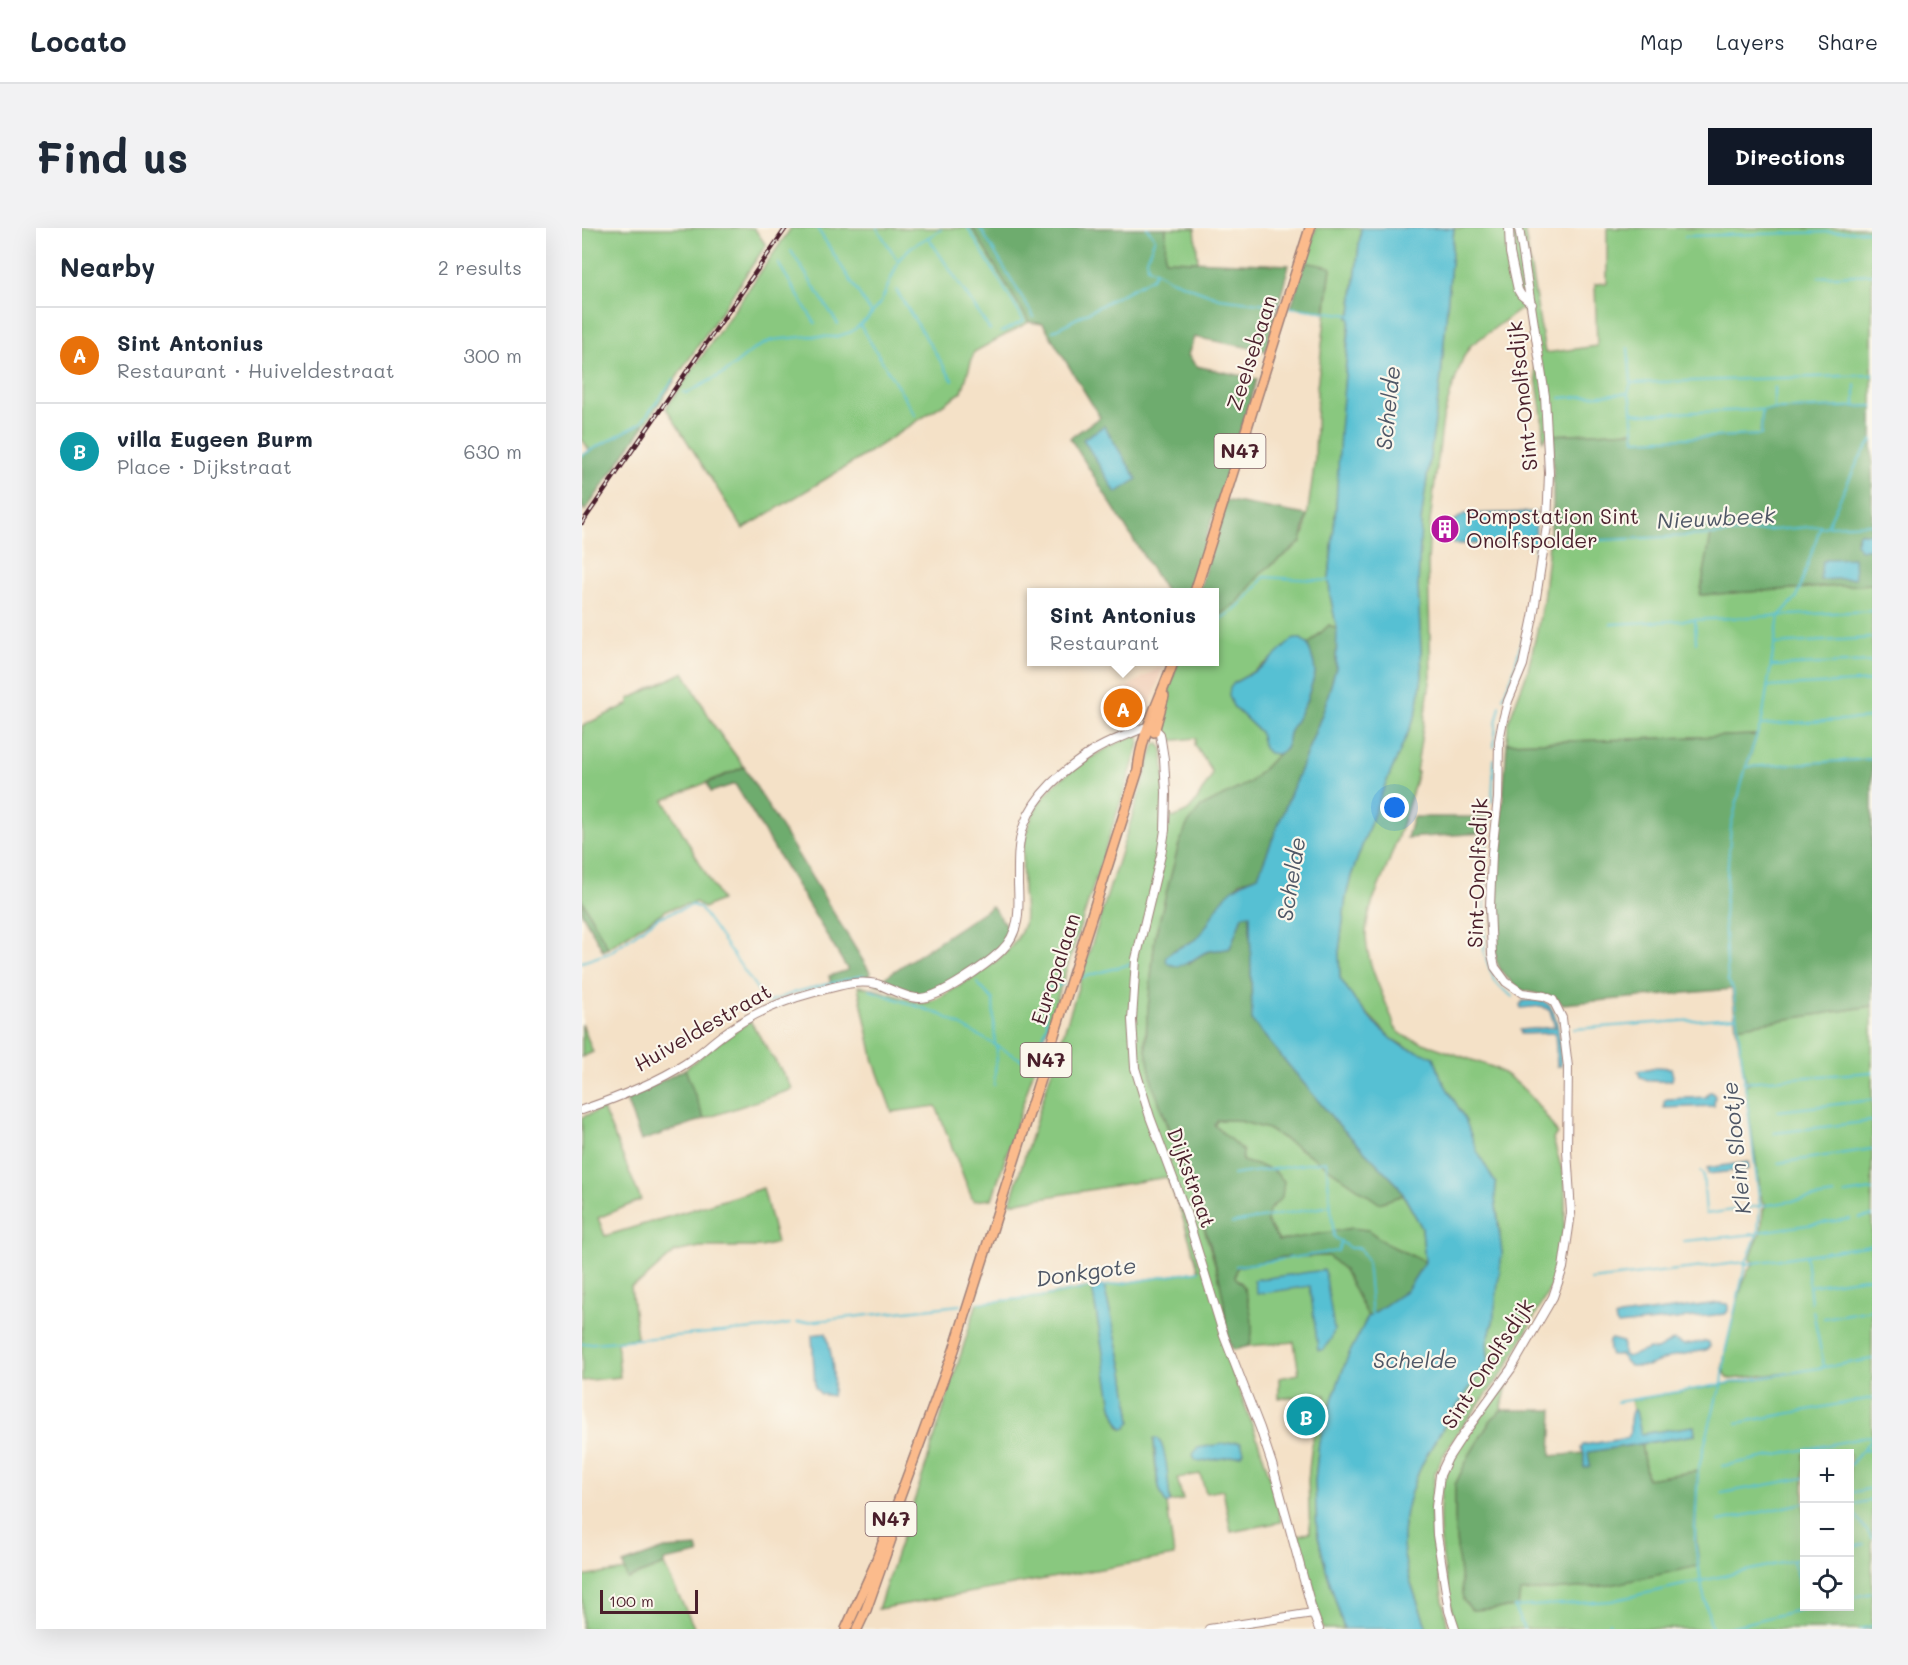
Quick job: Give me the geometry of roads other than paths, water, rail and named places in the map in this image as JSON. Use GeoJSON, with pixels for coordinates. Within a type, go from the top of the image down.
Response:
{"type":"FeatureCollection","features":[{"type":"Feature","properties":{"kind":"main road","name":"Zeelsebaan"},"geometry":{"type":"LineString","coordinates":[[1196,588],[1310,228]]}},
{"type":"Feature","properties":{"kind":"main road","name":"N47"},"geometry":{"type":"LineString","coordinates":[[1152,728],[1162,707],[1165,686],[1172,666]]}},
{"type":"Feature","properties":{"kind":"main road","name":"Europalaan"},"geometry":{"type":"LineString","coordinates":[[846,1629],[874,1567],[954,1350],[1138,770],[1143,763],[1152,728]]}},
{"type":"Feature","properties":{"kind":"main road","name":"Europalaan"},"geometry":{"type":"LineString","coordinates":[[857,1629],[866,1611],[954,1350]]}},
{"type":"Feature","properties":{"kind":"street"},"geometry":{"type":"LineString","coordinates":[[1509,228],[1510,253],[1518,290],[1532,304]]}},
{"type":"Feature","properties":{"kind":"street","name":"Sint-Onolfsdijk"},"geometry":{"type":"LineString","coordinates":[[1455,1629],[1449,1611],[1437,1535],[1436,1507],[1440,1475],[1463,1435],[1511,1369],[1553,1297],[1563,1268],[1571,1213],[1567,1150],[1568,1067],[1562,1018],[1553,1000],[1544,996],[1522,993],[1506,982],[1495,967],[1491,945],[1491,863],[1498,798],[1499,741],[1508,701],[1523,665],[1541,567],[1550,473],[1547,416],[1519,228]]}},
{"type":"Feature","properties":{"kind":"street","name":"Huiveldestraat"},"geometry":{"type":"LineString","coordinates":[[582,1110],[646,1084],[686,1064],[723,1034],[764,1009],[793,998],[851,983],[866,983],[917,999],[926,998],[960,981],[1004,949],[1018,924],[1018,849],[1023,826],[1048,786],[1090,752],[1143,728],[1152,728]]}},
{"type":"Feature","properties":{"kind":"street","name":"Dijkstraat"},"geometry":{"type":"LineString","coordinates":[[1152,728],[1160,734],[1164,759],[1165,820],[1161,855],[1136,959],[1132,1020],[1135,1068],[1146,1108],[1186,1213],[1224,1336],[1272,1464],[1319,1629]]}},
{"type":"Feature","properties":{"kind":"street"},"geometry":{"type":"LineString","coordinates":[[1209,1629],[1313,1614]]}},
{"type":"Feature","properties":{"kind":"water","name":"Schelde"},"geometry":{"type":"Polygon","coordinates":[[[1361,228],[1454,228],[1441,377],[1421,521],[1418,586],[1422,676],[1419,698],[1416,714],[1380,797],[1351,876],[1339,953],[1340,978],[1355,1001],[1373,1022],[1402,1046],[1434,1057],[1441,1078],[1465,1119],[1477,1151],[1496,1184],[1495,1198],[1502,1253],[1493,1322],[1487,1342],[1488,1360],[1432,1445],[1411,1491],[1405,1515],[1403,1540],[1405,1563],[1427,1629],[1344,1629],[1317,1531],[1315,1481],[1319,1442],[1348,1356],[1368,1317],[1407,1290],[1425,1262],[1422,1228],[1398,1185],[1336,1122],[1252,1021],[1250,914],[1244,915],[1241,919],[1230,948],[1206,952],[1178,966],[1167,963],[1166,957],[1200,935],[1228,893],[1258,876],[1323,712],[1336,668],[1337,629],[1329,579],[1350,318],[1348,318],[1351,314],[1361,228]]]}},
{"type":"Feature","properties":{"kind":"water"},"geometry":{"type":"Polygon","coordinates":[[[1104,426],[1137,479],[1116,493],[1083,439],[1104,426]]]}},
{"type":"Feature","properties":{"kind":"water"},"geometry":{"type":"Polygon","coordinates":[[[1536,512],[1535,544],[1453,544],[1453,522],[1464,514],[1536,512]]]}},
{"type":"Feature","properties":{"kind":"water"},"geometry":{"type":"Polygon","coordinates":[[[1859,533],[1872,533],[1872,548],[1860,550],[1856,543],[1859,533]]]}},
{"type":"Feature","properties":{"kind":"water"},"geometry":{"type":"Polygon","coordinates":[[[1854,558],[1855,578],[1820,580],[1822,562],[1828,559],[1854,558]]]}},
{"type":"Feature","properties":{"kind":"water"},"geometry":{"type":"Polygon","coordinates":[[[1301,639],[1308,645],[1315,674],[1306,702],[1289,733],[1286,749],[1278,754],[1269,753],[1264,748],[1260,732],[1233,706],[1229,695],[1230,688],[1234,683],[1264,666],[1292,640],[1301,639]]]}},
{"type":"Feature","properties":{"kind":"water"},"geometry":{"type":"Polygon","coordinates":[[[1523,1001],[1541,1001],[1551,1007],[1557,1022],[1561,1066],[1557,1066],[1555,1033],[1521,1034],[1520,1030],[1555,1027],[1550,1011],[1542,1006],[1521,1008],[1523,1001]]]}},
{"type":"Feature","properties":{"kind":"water"},"geometry":{"type":"Polygon","coordinates":[[[1656,1067],[1671,1068],[1672,1080],[1655,1081],[1640,1077],[1638,1071],[1656,1067]]]}},
{"type":"Feature","properties":{"kind":"water"},"geometry":{"type":"Polygon","coordinates":[[[1709,1092],[1715,1096],[1714,1106],[1664,1108],[1664,1102],[1667,1099],[1706,1097],[1709,1092]]]}},
{"type":"Feature","properties":{"kind":"water"},"geometry":{"type":"Polygon","coordinates":[[[1748,1162],[1749,1169],[1708,1174],[1707,1168],[1748,1162]]]}},
{"type":"Feature","properties":{"kind":"water"},"geometry":{"type":"Polygon","coordinates":[[[1324,1270],[1334,1330],[1323,1350],[1318,1350],[1310,1286],[1257,1294],[1254,1280],[1324,1270]]]}},
{"type":"Feature","properties":{"kind":"water"},"geometry":{"type":"Polygon","coordinates":[[[1104,1286],[1124,1372],[1131,1421],[1126,1428],[1122,1428],[1112,1406],[1092,1287],[1104,1286]]]}},
{"type":"Feature","properties":{"kind":"water"},"geometry":{"type":"Polygon","coordinates":[[[1718,1303],[1728,1304],[1728,1311],[1725,1314],[1618,1325],[1615,1318],[1619,1316],[1718,1303]]]}},
{"type":"Feature","properties":{"kind":"water"},"geometry":{"type":"Polygon","coordinates":[[[826,1333],[832,1364],[832,1396],[821,1394],[815,1388],[812,1335],[826,1333]]]}},
{"type":"Feature","properties":{"kind":"water"},"geometry":{"type":"Polygon","coordinates":[[[1611,1339],[1623,1342],[1623,1354],[1627,1357],[1649,1349],[1657,1350],[1674,1340],[1684,1345],[1706,1341],[1710,1346],[1706,1350],[1674,1356],[1647,1366],[1630,1366],[1620,1355],[1611,1355],[1608,1346],[1611,1339]]]}},
{"type":"Feature","properties":{"kind":"water"},"geometry":{"type":"Polygon","coordinates":[[[1633,1409],[1636,1411],[1641,1434],[1694,1426],[1695,1435],[1588,1452],[1590,1466],[1584,1468],[1584,1454],[1581,1448],[1583,1445],[1628,1438],[1633,1409]]]}},
{"type":"Feature","properties":{"kind":"water"},"geometry":{"type":"Polygon","coordinates":[[[1158,1438],[1164,1452],[1167,1469],[1170,1502],[1167,1504],[1160,1491],[1157,1473],[1154,1439],[1158,1438]]]}},
{"type":"Feature","properties":{"kind":"water"},"geometry":{"type":"Polygon","coordinates":[[[1241,1443],[1244,1452],[1241,1455],[1200,1462],[1195,1460],[1193,1455],[1197,1448],[1241,1443]]]}},
{"type":"Feature","properties":{"kind":"waterway"},"geometry":{"type":"LineString","coordinates":[[817,228],[872,314]]}},
{"type":"Feature","properties":{"kind":"waterway"},"geometry":{"type":"LineString","coordinates":[[877,228],[898,261]]}},
{"type":"Feature","properties":{"kind":"waterway"},"geometry":{"type":"LineString","coordinates":[[968,228],[1024,321],[1001,332]]}},
{"type":"Feature","properties":{"kind":"waterway"},"geometry":{"type":"LineString","coordinates":[[980,228],[1034,317]]}},
{"type":"Feature","properties":{"kind":"waterway"},"geometry":{"type":"LineString","coordinates":[[1147,228],[1155,238],[1147,258],[1148,267],[1171,280],[1219,298],[1283,306]]}},
{"type":"Feature","properties":{"kind":"waterway"},"geometry":{"type":"LineString","coordinates":[[683,392],[687,393],[726,372],[754,349],[772,340],[811,336],[835,337],[851,332],[867,319],[881,302],[900,258],[911,247],[941,230]]}},
{"type":"Feature","properties":{"kind":"waterway"},"geometry":{"type":"LineString","coordinates":[[1685,236],[1872,231]]}},
{"type":"Feature","properties":{"kind":"waterway"},"geometry":{"type":"LineString","coordinates":[[928,237],[990,330]]}},
{"type":"Feature","properties":{"kind":"waterway"},"geometry":{"type":"LineString","coordinates":[[791,251],[838,324]]}},
{"type":"Feature","properties":{"kind":"waterway"},"geometry":{"type":"LineString","coordinates":[[778,263],[815,323]]}},
{"type":"Feature","properties":{"kind":"waterway"},"geometry":{"type":"LineString","coordinates":[[1053,331],[1152,278],[1156,271]]}},
{"type":"Feature","properties":{"kind":"waterway"},"geometry":{"type":"LineString","coordinates":[[1818,277],[1872,274]]}},
{"type":"Feature","properties":{"kind":"waterway"},"geometry":{"type":"LineString","coordinates":[[896,290],[953,381]]}},
{"type":"Feature","properties":{"kind":"waterway"},"geometry":{"type":"LineString","coordinates":[[1288,307],[1351,315]]}},
{"type":"Feature","properties":{"kind":"waterway"},"geometry":{"type":"LineString","coordinates":[[860,325],[915,415]]}},
{"type":"Feature","properties":{"kind":"waterway"},"geometry":{"type":"LineString","coordinates":[[1628,348],[1631,383]]}},
{"type":"Feature","properties":{"kind":"waterway"},"geometry":{"type":"LineString","coordinates":[[1560,398],[1628,393],[1631,383],[1872,375]]}},
{"type":"Feature","properties":{"kind":"waterway"},"geometry":{"type":"LineString","coordinates":[[582,455],[641,423],[674,379]]}},
{"type":"Feature","properties":{"kind":"waterway"},"geometry":{"type":"LineString","coordinates":[[1855,385],[1855,406]]}},
{"type":"Feature","properties":{"kind":"waterway"},"geometry":{"type":"LineString","coordinates":[[1774,387],[1774,409]]}},
{"type":"Feature","properties":{"kind":"waterway"},"geometry":{"type":"LineString","coordinates":[[1628,394],[1631,399],[1635,440],[1761,435],[1762,410]]}},
{"type":"Feature","properties":{"kind":"waterway"},"geometry":{"type":"LineString","coordinates":[[1632,412],[1639,414],[1872,406]]}},
{"type":"Feature","properties":{"kind":"waterway","name":"Klein Slootje"},"geometry":{"type":"LineString","coordinates":[[1712,1629],[1702,1588],[1695,1543],[1698,1471],[1722,1385],[1725,1352],[1746,1262],[1758,1232],[1760,1206],[1733,989],[1728,981],[1724,916],[1731,825],[1746,767],[1762,720],[1779,616],[1797,597],[1820,528],[1827,526],[1859,459],[1872,440]]}},
{"type":"Feature","properties":{"kind":"waterway","name":"Nieuwbeek"},"geometry":{"type":"LineString","coordinates":[[1827,526],[1872,524]]}},
{"type":"Feature","properties":{"kind":"waterway","name":"Nieuwbeek"},"geometry":{"type":"LineString","coordinates":[[1561,542],[1711,535],[1821,526]]}},
{"type":"Feature","properties":{"kind":"waterway"},"geometry":{"type":"LineString","coordinates":[[1535,536],[1535,557]]}},
{"type":"Feature","properties":{"kind":"waterway"},"geometry":{"type":"LineString","coordinates":[[1529,595],[1534,563]]}},
{"type":"Feature","properties":{"kind":"waterway"},"geometry":{"type":"LineString","coordinates":[[1219,619],[1242,603],[1264,577],[1331,581]]}},
{"type":"Feature","properties":{"kind":"waterway"},"geometry":{"type":"LineString","coordinates":[[1525,621],[1528,603]]}},
{"type":"Feature","properties":{"kind":"waterway"},"geometry":{"type":"LineString","coordinates":[[1611,624],[1872,611]]}},
{"type":"Feature","properties":{"kind":"waterway"},"geometry":{"type":"LineString","coordinates":[[1695,620],[1696,643]]}},
{"type":"Feature","properties":{"kind":"waterway"},"geometry":{"type":"LineString","coordinates":[[1503,698],[1513,674],[1522,638]]}},
{"type":"Feature","properties":{"kind":"waterway"},"geometry":{"type":"LineString","coordinates":[[1774,644],[1872,638]]}},
{"type":"Feature","properties":{"kind":"waterway"},"geometry":{"type":"LineString","coordinates":[[1771,666],[1872,662]]}},
{"type":"Feature","properties":{"kind":"waterway"},"geometry":{"type":"LineString","coordinates":[[1767,687],[1872,681]]}},
{"type":"Feature","properties":{"kind":"waterway"},"geometry":{"type":"LineString","coordinates":[[1494,747],[1500,706]]}},
{"type":"Feature","properties":{"kind":"waterway"},"geometry":{"type":"LineString","coordinates":[[1761,725],[1872,718]]}},
{"type":"Feature","properties":{"kind":"waterway"},"geometry":{"type":"LineString","coordinates":[[1492,802],[1494,759]]}},
{"type":"Feature","properties":{"kind":"waterway","name":"Klein Slootje"},"geometry":{"type":"LineString","coordinates":[[1746,767],[1872,759]]}},
{"type":"Feature","properties":{"kind":"waterway"},"geometry":{"type":"LineString","coordinates":[[1490,814],[1486,852],[1484,953],[1494,980],[1513,997]]}},
{"type":"Feature","properties":{"kind":"waterway"},"geometry":{"type":"LineString","coordinates":[[582,962],[609,953],[659,917],[693,905],[700,908],[767,1003],[796,992],[864,975]]}},
{"type":"Feature","properties":{"kind":"waterway"},"geometry":{"type":"LineString","coordinates":[[1080,978],[1130,964]]}},
{"type":"Feature","properties":{"kind":"waterway"},"geometry":{"type":"LineString","coordinates":[[977,983],[993,1000],[997,1049],[994,1085]]}},
{"type":"Feature","properties":{"kind":"waterway"},"geometry":{"type":"LineString","coordinates":[[870,990],[942,1015],[1034,1065],[1047,1025],[1044,990],[1064,984]]}},
{"type":"Feature","properties":{"kind":"waterway"},"geometry":{"type":"LineString","coordinates":[[1574,1029],[1735,1017]]}},
{"type":"Feature","properties":{"kind":"waterway"},"geometry":{"type":"LineString","coordinates":[[1743,1082],[1872,1072]]}},
{"type":"Feature","properties":{"kind":"waterway"},"geometry":{"type":"LineString","coordinates":[[1778,1111],[1872,1100]]}},
{"type":"Feature","properties":{"kind":"waterway"},"geometry":{"type":"LineString","coordinates":[[1774,1133],[1872,1121]]}},
{"type":"Feature","properties":{"kind":"waterway"},"geometry":{"type":"LineString","coordinates":[[1778,1163],[1872,1149]]}},
{"type":"Feature","properties":{"kind":"waterway"},"geometry":{"type":"LineString","coordinates":[[1233,1175],[1326,1161],[1334,1237],[1350,1248],[1360,1248],[1367,1261],[1372,1316]]}},
{"type":"Feature","properties":{"kind":"waterway"},"geometry":{"type":"LineString","coordinates":[[1700,1171],[1703,1174],[1706,1214],[1834,1195]]}},
{"type":"Feature","properties":{"kind":"waterway"},"geometry":{"type":"LineString","coordinates":[[1845,1194],[1872,1190]]}},
{"type":"Feature","properties":{"kind":"waterway"},"geometry":{"type":"LineString","coordinates":[[1232,1223],[1330,1206]]}},
{"type":"Feature","properties":{"kind":"waterway"},"geometry":{"type":"LineString","coordinates":[[1859,1218],[1872,1216]]}},
{"type":"Feature","properties":{"kind":"waterway"},"geometry":{"type":"LineString","coordinates":[[1758,1232],[1850,1219]]}},
{"type":"Feature","properties":{"kind":"waterway"},"geometry":{"type":"LineString","coordinates":[[1684,1241],[1756,1234]]}},
{"type":"Feature","properties":{"kind":"waterway","name":"Donkgote"},"geometry":{"type":"LineString","coordinates":[[1236,1266],[1338,1251],[1341,1241]]}},
{"type":"Feature","properties":{"kind":"waterway"},"geometry":{"type":"LineString","coordinates":[[1747,1264],[1872,1245]]}},
{"type":"Feature","properties":{"kind":"waterway"},"geometry":{"type":"LineString","coordinates":[[1806,1256],[1811,1303]]}},
{"type":"Feature","properties":{"kind":"waterway"},"geometry":{"type":"LineString","coordinates":[[1591,1280],[1746,1262]]}},
{"type":"Feature","properties":{"kind":"waterway","name":"Donkgote"},"geometry":{"type":"LineString","coordinates":[[1101,1287],[1199,1271]]}},
{"type":"Feature","properties":{"kind":"waterway"},"geometry":{"type":"LineString","coordinates":[[1809,1286],[1872,1277]]}},
{"type":"Feature","properties":{"kind":"waterway","name":"Donkgote"},"geometry":{"type":"LineString","coordinates":[[977,1303],[1039,1297],[1093,1287]]}},
{"type":"Feature","properties":{"kind":"waterway","name":"Donkgote"},"geometry":{"type":"LineString","coordinates":[[797,1323],[960,1305]]}},
{"type":"Feature","properties":{"kind":"waterway"},"geometry":{"type":"LineString","coordinates":[[1824,1318],[1872,1310]]}},
{"type":"Feature","properties":{"kind":"waterway"},"geometry":{"type":"LineString","coordinates":[[1813,1311],[1824,1367]]}},
{"type":"Feature","properties":{"kind":"waterway","name":"Donkgote"},"geometry":{"type":"LineString","coordinates":[[582,1344],[790,1324]]}},
{"type":"Feature","properties":{"kind":"waterway"},"geometry":{"type":"LineString","coordinates":[[1617,1402],[1872,1359]]}},
{"type":"Feature","properties":{"kind":"waterway"},"geometry":{"type":"LineString","coordinates":[[1737,1423],[1872,1398]]}},
{"type":"Feature","properties":{"kind":"waterway"},"geometry":{"type":"LineString","coordinates":[[1722,1466],[1872,1436]]}},
{"type":"Feature","properties":{"kind":"waterway"},"geometry":{"type":"LineString","coordinates":[[1854,1460],[1872,1439]]}},
{"type":"Feature","properties":{"kind":"waterway"},"geometry":{"type":"LineString","coordinates":[[1863,1451],[1872,1449]]}},
{"type":"Feature","properties":{"kind":"waterway"},"geometry":{"type":"LineString","coordinates":[[1722,1493],[1800,1479]]}},
{"type":"Feature","properties":{"kind":"waterway"},"geometry":{"type":"LineString","coordinates":[[1854,1492],[1872,1488]]}},
{"type":"Feature","properties":{"kind":"waterway"},"geometry":{"type":"LineString","coordinates":[[1854,1504],[1872,1500]]}},
{"type":"Feature","properties":{"kind":"waterway"},"geometry":{"type":"LineString","coordinates":[[1719,1521],[1800,1504]]}},
{"type":"Feature","properties":{"kind":"waterway"},"geometry":{"type":"LineString","coordinates":[[1854,1513],[1872,1538]]}},
{"type":"Feature","properties":{"kind":"waterway"},"geometry":{"type":"LineString","coordinates":[[1854,1547],[1864,1544]]}},
{"type":"Feature","properties":{"kind":"waterway"},"geometry":{"type":"LineString","coordinates":[[1524,1629],[1514,1607],[1611,1601],[1800,1559]]}},
{"type":"Feature","properties":{"kind":"waterway"},"geometry":{"type":"LineString","coordinates":[[1793,1561],[1800,1588]]}},
{"type":"Feature","properties":{"kind":"waterway"},"geometry":{"type":"LineString","coordinates":[[1854,1597],[1872,1593]]}},
{"type":"Feature","properties":{"kind":"waterway"},"geometry":{"type":"LineString","coordinates":[[1722,1629],[1800,1610]]}},
{"type":"Feature","properties":{"kind":"waterway"},"geometry":{"type":"LineString","coordinates":[[1609,1622],[1610,1629]]}},
{"type":"Feature","properties":{"kind":"waterway"},"geometry":{"type":"LineString","coordinates":[[1860,1629],[1872,1626]]}},
{"type":"Feature","properties":{"kind":"railway"},"geometry":{"type":"LineString","coordinates":[[582,523],[786,228]]}},
{"type":"Feature","properties":{"kind":"place","name":"Pompstation Sint Onolfspolder"},"geometry":{"type":"Point","coordinates":[1445,529]}},
{"type":"Feature","properties":{"kind":"place","name":"Sint Antonius"},"geometry":{"type":"Point","coordinates":[1123,708]}},
{"type":"Feature","properties":{"kind":"place","name":"villa Eugeen Burm"},"geometry":{"type":"Point","coordinates":[1306,1416]}}]}
